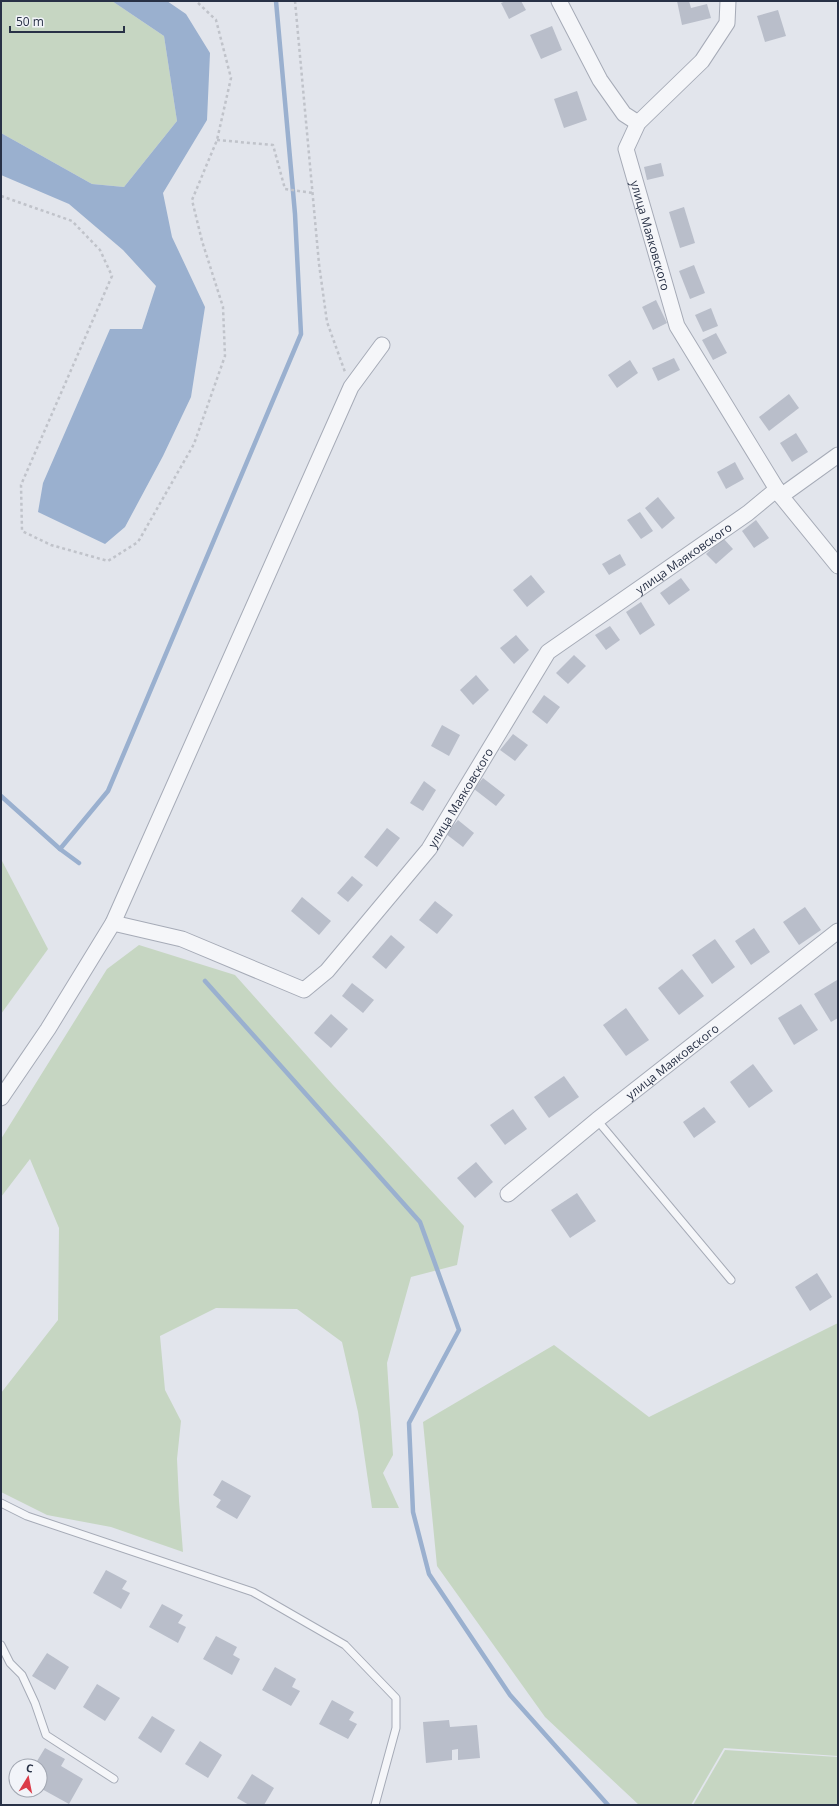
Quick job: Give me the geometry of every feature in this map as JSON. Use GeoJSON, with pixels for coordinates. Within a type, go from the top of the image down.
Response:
{"type":"FeatureCollection","features":[{"type":"Feature","properties":{"kind":"street"},"geometry":{"type":"LineString","coordinates":[[559,1],[600,80],[624,114],[638,123]]}},
{"type":"Feature","properties":{"kind":"street","name":"улица Маяковского"},"geometry":{"type":"LineString","coordinates":[[728,1],[727,23],[702,61],[638,123],[626,149],[677,326],[779,492],[838,566]]}},
{"type":"Feature","properties":{"kind":"street"},"geometry":{"type":"LineString","coordinates":[[1,1098],[48,1029],[113,923],[350,387],[382,345]]}},
{"type":"Feature","properties":{"kind":"street","name":"улица Маяковского"},"geometry":{"type":"LineString","coordinates":[[113,923],[182,939],[304,990],[327,971],[429,849],[548,652],[748,513],[838,455]]}},
{"type":"Feature","properties":{"kind":"street","name":"улица Маяковского"},"geometry":{"type":"LineString","coordinates":[[508,1194],[597,1120],[838,931]]}},
{"type":"Feature","properties":{"kind":"lane"},"geometry":{"type":"LineString","coordinates":[[597,1120],[731,1280]]}},
{"type":"Feature","properties":{"kind":"lane"},"geometry":{"type":"LineString","coordinates":[[1,1502],[27,1516],[252,1592],[345,1645],[396,1698],[396,1728],[375,1805]]}},
{"type":"Feature","properties":{"kind":"lane"},"geometry":{"type":"LineString","coordinates":[[1,1644],[10,1664],[22,1675],[36,1703],[46,1735],[114,1779]]}},
{"type":"Feature","properties":{"kind":"path"},"geometry":{"type":"LineString","coordinates":[[1,196],[72,221],[100,250],[112,276],[21,485],[22,531],[51,545],[108,561],[138,542],[191,450],[225,356],[223,307],[202,241],[192,200],[217,140],[231,78],[216,20],[196,1]]}},
{"type":"Feature","properties":{"kind":"path"},"geometry":{"type":"LineString","coordinates":[[295,1],[319,264],[327,322],[350,387]]}},
{"type":"Feature","properties":{"kind":"path"},"geometry":{"type":"LineString","coordinates":[[217,140],[273,145],[285,189],[300,190],[313,194]]}},
{"type":"Feature","properties":{"kind":"green space"},"geometry":{"type":"Polygon","coordinates":[[[1,1],[112,1],[164,36],[177,121],[124,187],[92,184],[1,133],[1,1]]]}},
{"type":"Feature","properties":{"kind":"green space"},"geometry":{"type":"Polygon","coordinates":[[[1,859],[48,949],[1,1014],[1,859]]]}},
{"type":"Feature","properties":{"kind":"green space"},"geometry":{"type":"Polygon","coordinates":[[[139,945],[235,975],[333,1085],[464,1226],[457,1265],[411,1277],[387,1363],[393,1455],[383,1473],[399,1508],[372,1508],[358,1412],[342,1342],[297,1309],[216,1308],[160,1336],[165,1390],[181,1421],[177,1459],[183,1552],[111,1527],[47,1515],[1,1492],[1,1393],[58,1320],[59,1228],[30,1159],[1,1197],[1,1139],[107,969],[139,945]]]}},
{"type":"Feature","properties":{"kind":"green space"},"geometry":{"type":"Polygon","coordinates":[[[838,1323],[838,1756],[724,1748],[691,1805],[639,1805],[545,1717],[437,1566],[423,1422],[554,1345],[649,1417],[838,1323]]]}},
{"type":"Feature","properties":{"kind":"green space"},"geometry":{"type":"Polygon","coordinates":[[[725,1750],[838,1757],[838,1805],[693,1805],[725,1750]]]}},
{"type":"Feature","properties":{"kind":"water"},"geometry":{"type":"Polygon","coordinates":[[[112,1],[167,1],[186,14],[210,53],[207,120],[163,193],[172,237],[205,307],[191,397],[163,456],[125,527],[105,544],[38,512],[43,483],[110,329],[142,329],[156,286],[123,250],[69,204],[1,175],[1,133],[92,184],[124,187],[177,121],[164,36],[112,1]]]}},
{"type":"Feature","properties":{"kind":"building"},"geometry":{"type":"Polygon","coordinates":[[[506,1],[521,1],[526,10],[509,19],[501,3],[506,1]]]}},
{"type":"Feature","properties":{"kind":"building"},"geometry":{"type":"Polygon","coordinates":[[[677,1],[689,1],[691,8],[707,4],[711,18],[682,25],[677,1]]]}},
{"type":"Feature","properties":{"kind":"building"},"geometry":{"type":"Polygon","coordinates":[[[778,10],[786,36],[765,42],[757,16],[778,10]]]}},
{"type":"Feature","properties":{"kind":"building"},"geometry":{"type":"Polygon","coordinates":[[[552,26],[562,50],[541,59],[530,35],[552,26]]]}},
{"type":"Feature","properties":{"kind":"building"},"geometry":{"type":"Polygon","coordinates":[[[577,91],[587,120],[564,128],[554,99],[577,91]]]}},
{"type":"Feature","properties":{"kind":"building"},"geometry":{"type":"Polygon","coordinates":[[[661,163],[664,176],[647,180],[644,167],[661,163]]]}},
{"type":"Feature","properties":{"kind":"building"},"geometry":{"type":"Polygon","coordinates":[[[684,207],[695,243],[680,248],[669,212],[684,207]]]}},
{"type":"Feature","properties":{"kind":"building"},"geometry":{"type":"Polygon","coordinates":[[[694,265],[705,293],[690,299],[679,271],[694,265]]]}},
{"type":"Feature","properties":{"kind":"building"},"geometry":{"type":"Polygon","coordinates":[[[656,300],[667,323],[653,330],[642,307],[656,300]]]}},
{"type":"Feature","properties":{"kind":"building"},"geometry":{"type":"Polygon","coordinates":[[[711,308],[718,326],[703,332],[695,315],[711,308]]]}},
{"type":"Feature","properties":{"kind":"building"},"geometry":{"type":"Polygon","coordinates":[[[716,333],[727,353],[713,360],[702,340],[716,333]]]}},
{"type":"Feature","properties":{"kind":"building"},"geometry":{"type":"Polygon","coordinates":[[[674,358],[680,370],[658,381],[652,368],[674,358]]]}},
{"type":"Feature","properties":{"kind":"building"},"geometry":{"type":"Polygon","coordinates":[[[630,360],[638,373],[617,388],[608,375],[630,360]]]}},
{"type":"Feature","properties":{"kind":"building"},"geometry":{"type":"Polygon","coordinates":[[[789,394],[799,408],[769,431],[759,417],[789,394]]]}},
{"type":"Feature","properties":{"kind":"building"},"geometry":{"type":"Polygon","coordinates":[[[796,433],[808,452],[792,462],[780,443],[796,433]]]}},
{"type":"Feature","properties":{"kind":"building"},"geometry":{"type":"Polygon","coordinates":[[[735,462],[744,479],[726,489],[717,472],[735,462]]]}},
{"type":"Feature","properties":{"kind":"building"},"geometry":{"type":"Polygon","coordinates":[[[658,497],[675,518],[662,529],[645,508],[658,497]]]}},
{"type":"Feature","properties":{"kind":"building"},"geometry":{"type":"Polygon","coordinates":[[[640,512],[653,531],[641,539],[627,520],[640,512]]]}},
{"type":"Feature","properties":{"kind":"building"},"geometry":{"type":"Polygon","coordinates":[[[756,520],[769,538],[754,548],[742,531],[756,520]]]}},
{"type":"Feature","properties":{"kind":"building"},"geometry":{"type":"Polygon","coordinates":[[[723,538],[733,549],[716,564],[706,554],[723,538]]]}},
{"type":"Feature","properties":{"kind":"building"},"geometry":{"type":"Polygon","coordinates":[[[620,554],[626,565],[609,575],[602,564],[620,554]]]}},
{"type":"Feature","properties":{"kind":"building"},"geometry":{"type":"Polygon","coordinates":[[[531,575],[545,592],[527,607],[513,590],[531,575]]]}},
{"type":"Feature","properties":{"kind":"building"},"geometry":{"type":"Polygon","coordinates":[[[681,578],[690,590],[669,605],[660,593],[681,578]]]}},
{"type":"Feature","properties":{"kind":"building"},"geometry":{"type":"Polygon","coordinates":[[[641,602],[655,625],[640,635],[626,612],[641,602]]]}},
{"type":"Feature","properties":{"kind":"building"},"geometry":{"type":"Polygon","coordinates":[[[610,626],[620,640],[606,650],[595,635],[610,626]]]}},
{"type":"Feature","properties":{"kind":"building"},"geometry":{"type":"Polygon","coordinates":[[[516,635],[529,650],[514,664],[500,648],[516,635]]]}},
{"type":"Feature","properties":{"kind":"building"},"geometry":{"type":"Polygon","coordinates":[[[574,655],[586,666],[568,684],[556,673],[574,655]]]}},
{"type":"Feature","properties":{"kind":"building"},"geometry":{"type":"Polygon","coordinates":[[[476,675],[489,690],[473,705],[460,690],[476,675]]]}},
{"type":"Feature","properties":{"kind":"building"},"geometry":{"type":"Polygon","coordinates":[[[544,695],[560,707],[547,724],[532,712],[544,695]]]}},
{"type":"Feature","properties":{"kind":"building"},"geometry":{"type":"Polygon","coordinates":[[[442,725],[460,735],[449,756],[431,746],[442,725]]]}},
{"type":"Feature","properties":{"kind":"building"},"geometry":{"type":"Polygon","coordinates":[[[513,734],[528,745],[515,761],[500,750],[513,734]]]}},
{"type":"Feature","properties":{"kind":"building"},"geometry":{"type":"Polygon","coordinates":[[[483,778],[505,795],[496,806],[474,789],[483,778]]]}},
{"type":"Feature","properties":{"kind":"building"},"geometry":{"type":"Polygon","coordinates":[[[424,781],[436,790],[423,811],[410,803],[424,781]]]}},
{"type":"Feature","properties":{"kind":"building"},"geometry":{"type":"Polygon","coordinates":[[[458,820],[474,833],[463,847],[446,834],[458,820]]]}},
{"type":"Feature","properties":{"kind":"building"},"geometry":{"type":"Polygon","coordinates":[[[387,828],[400,838],[377,867],[364,857],[387,828]]]}},
{"type":"Feature","properties":{"kind":"building"},"geometry":{"type":"Polygon","coordinates":[[[352,876],[363,885],[348,902],[337,893],[352,876]]]}},
{"type":"Feature","properties":{"kind":"building"},"geometry":{"type":"Polygon","coordinates":[[[302,897],[331,921],[319,935],[291,911],[302,897]]]}},
{"type":"Feature","properties":{"kind":"building"},"geometry":{"type":"Polygon","coordinates":[[[435,901],[453,915],[437,934],[419,920],[435,901]]]}},
{"type":"Feature","properties":{"kind":"building"},"geometry":{"type":"Polygon","coordinates":[[[805,907],[821,930],[799,945],[783,922],[805,907]]]}},
{"type":"Feature","properties":{"kind":"building"},"geometry":{"type":"Polygon","coordinates":[[[754,928],[770,952],[751,965],[735,941],[754,928]]]}},
{"type":"Feature","properties":{"kind":"building"},"geometry":{"type":"Polygon","coordinates":[[[391,935],[405,947],[386,969],[372,957],[391,935]]]}},
{"type":"Feature","properties":{"kind":"building"},"geometry":{"type":"Polygon","coordinates":[[[715,939],[735,967],[712,984],[692,955],[715,939]]]}},
{"type":"Feature","properties":{"kind":"building"},"geometry":{"type":"Polygon","coordinates":[[[682,969],[704,996],[679,1015],[658,988],[682,969]]]}},
{"type":"Feature","properties":{"kind":"building"},"geometry":{"type":"Polygon","coordinates":[[[837,980],[838,1018],[831,1022],[814,994],[837,980]]]}},
{"type":"Feature","properties":{"kind":"building"},"geometry":{"type":"Polygon","coordinates":[[[352,983],[374,1000],[363,1013],[342,996],[352,983]]]}},
{"type":"Feature","properties":{"kind":"building"},"geometry":{"type":"Polygon","coordinates":[[[801,1004],[818,1030],[794,1045],[778,1018],[801,1004]]]}},
{"type":"Feature","properties":{"kind":"building"},"geometry":{"type":"Polygon","coordinates":[[[626,1008],[649,1040],[626,1056],[603,1025],[626,1008]]]}},
{"type":"Feature","properties":{"kind":"building"},"geometry":{"type":"Polygon","coordinates":[[[331,1014],[348,1029],[331,1048],[314,1033],[331,1014]]]}},
{"type":"Feature","properties":{"kind":"building"},"geometry":{"type":"Polygon","coordinates":[[[753,1064],[773,1091],[749,1108],[730,1082],[753,1064]]]}},
{"type":"Feature","properties":{"kind":"building"},"geometry":{"type":"Polygon","coordinates":[[[564,1076],[579,1097],[549,1118],[534,1097],[564,1076]]]}},
{"type":"Feature","properties":{"kind":"building"},"geometry":{"type":"Polygon","coordinates":[[[704,1107],[716,1122],[694,1138],[683,1122],[704,1107]]]}},
{"type":"Feature","properties":{"kind":"building"},"geometry":{"type":"Polygon","coordinates":[[[513,1109],[527,1129],[505,1145],[490,1125],[513,1109]]]}},
{"type":"Feature","properties":{"kind":"building"},"geometry":{"type":"Polygon","coordinates":[[[476,1162],[493,1182],[475,1198],[457,1178],[476,1162]]]}},
{"type":"Feature","properties":{"kind":"building"},"geometry":{"type":"Polygon","coordinates":[[[577,1193],[596,1221],[570,1238],[551,1210],[577,1193]]]}},
{"type":"Feature","properties":{"kind":"building"},"geometry":{"type":"Polygon","coordinates":[[[817,1273],[832,1297],[810,1311],[795,1287],[817,1273]]]}},
{"type":"Feature","properties":{"kind":"building"},"geometry":{"type":"Polygon","coordinates":[[[222,1480],[251,1496],[237,1519],[216,1507],[221,1500],[213,1495],[222,1480]]]}},
{"type":"Feature","properties":{"kind":"building"},"geometry":{"type":"Polygon","coordinates":[[[106,1570],[127,1581],[122,1589],[130,1593],[121,1609],[93,1593],[106,1570]]]}},
{"type":"Feature","properties":{"kind":"building"},"geometry":{"type":"Polygon","coordinates":[[[162,1604],[183,1615],[178,1623],[186,1627],[178,1643],[149,1627],[162,1604]]]}},
{"type":"Feature","properties":{"kind":"building"},"geometry":{"type":"Polygon","coordinates":[[[216,1636],[237,1647],[233,1655],[240,1659],[232,1675],[203,1659],[216,1636]]]}},
{"type":"Feature","properties":{"kind":"building"},"geometry":{"type":"Polygon","coordinates":[[[47,1653],[69,1667],[55,1690],[32,1676],[47,1653]]]}},
{"type":"Feature","properties":{"kind":"building"},"geometry":{"type":"Polygon","coordinates":[[[275,1667],[296,1679],[292,1687],[300,1691],[291,1706],[262,1690],[275,1667]]]}},
{"type":"Feature","properties":{"kind":"building"},"geometry":{"type":"Polygon","coordinates":[[[97,1684],[120,1698],[105,1721],[83,1707],[97,1684]]]}},
{"type":"Feature","properties":{"kind":"building"},"geometry":{"type":"Polygon","coordinates":[[[332,1700],[354,1712],[349,1720],[357,1724],[348,1739],[319,1724],[332,1700]]]}},
{"type":"Feature","properties":{"kind":"building"},"geometry":{"type":"Polygon","coordinates":[[[152,1716],[175,1730],[161,1753],[138,1738],[152,1716]]]}},
{"type":"Feature","properties":{"kind":"building"},"geometry":{"type":"Polygon","coordinates":[[[449,1720],[450,1727],[477,1725],[480,1758],[458,1760],[458,1749],[452,1750],[452,1760],[426,1763],[423,1722],[449,1720]]]}},
{"type":"Feature","properties":{"kind":"building"},"geometry":{"type":"Polygon","coordinates":[[[200,1741],[222,1755],[208,1778],[185,1764],[200,1741]]]}},
{"type":"Feature","properties":{"kind":"building"},"geometry":{"type":"Polygon","coordinates":[[[45,1748],[65,1759],[61,1766],[83,1779],[69,1804],[48,1792],[48,1758],[39,1758],[45,1748]]]}},
{"type":"Feature","properties":{"kind":"building"},"geometry":{"type":"Polygon","coordinates":[[[252,1774],[274,1788],[264,1805],[249,1805],[237,1798],[252,1774]]]}},
{"type":"Feature","properties":{"kind":"waterway"},"geometry":{"type":"LineString","coordinates":[[60,849],[108,791],[301,334],[295,214],[276,1]]}},
{"type":"Feature","properties":{"kind":"waterway"},"geometry":{"type":"LineString","coordinates":[[1,796],[60,849],[79,863]]}},
{"type":"Feature","properties":{"kind":"waterway"},"geometry":{"type":"LineString","coordinates":[[205,981],[420,1222],[459,1330],[409,1423],[413,1512],[429,1574],[510,1695],[608,1805]]}}]}
